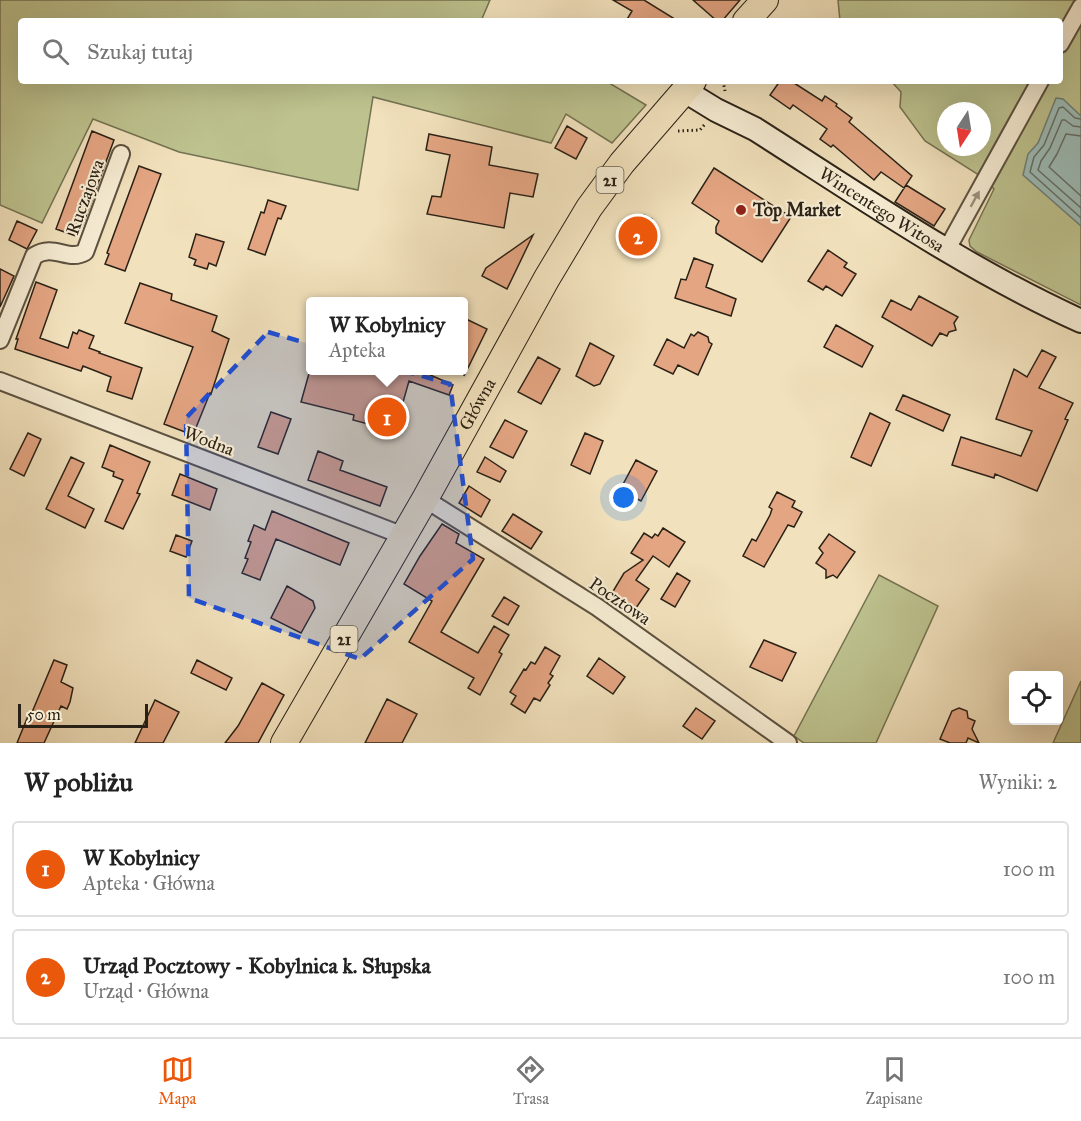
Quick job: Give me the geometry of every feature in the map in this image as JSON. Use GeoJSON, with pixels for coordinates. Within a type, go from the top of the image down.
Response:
{"type":"FeatureCollection","features":[{"type":"Feature","properties":{"kind":"main road"},"geometry":{"type":"LineString","coordinates":[[749,18],[765,0]]}},
{"type":"Feature","properties":{"kind":"main road","name":"Główna"},"geometry":{"type":"LineString","coordinates":[[284,743],[425,499],[547,278],[589,208],[622,163],[689,86]]}},
{"type":"Feature","properties":{"kind":"street"},"geometry":{"type":"LineString","coordinates":[[1063,39],[1081,7]]}},
{"type":"Feature","properties":{"kind":"street"},"geometry":{"type":"LineString","coordinates":[[946,251],[1038,84]]}},
{"type":"Feature","properties":{"kind":"street","name":"Wincentego Witosa"},"geometry":{"type":"LineString","coordinates":[[689,86],[716,110],[755,129],[946,251],[1041,303],[1081,321]]}},
{"type":"Feature","properties":{"kind":"street","name":"Ruczajowa"},"geometry":{"type":"LineString","coordinates":[[0,340],[34,256],[45,251],[79,255],[85,252],[121,154]]}},
{"type":"Feature","properties":{"kind":"street","name":"Wodna"},"geometry":{"type":"LineString","coordinates":[[0,381],[404,536]]}},
{"type":"Feature","properties":{"kind":"street","name":"Pocztowa"},"geometry":{"type":"LineString","coordinates":[[425,499],[597,608],[788,743]]}},
{"type":"Feature","properties":{"kind":"highlighted area"},"geometry":{"type":"Polygon","coordinates":[[[268,332],[450,384],[473,559],[360,659],[189,598],[186,418],[268,332]]]}},
{"type":"Feature","properties":{"kind":"green space"},"geometry":{"type":"Polygon","coordinates":[[[0,0],[490,0],[482,18],[18,18],[18,84],[611,84],[646,105],[612,143],[566,114],[551,143],[373,97],[358,190],[179,152],[93,119],[42,223],[0,205],[0,0]]]}},
{"type":"Feature","properties":{"kind":"green space"},"geometry":{"type":"Polygon","coordinates":[[[838,0],[1081,0],[1081,305],[977,252],[970,246],[969,240],[994,189],[979,175],[949,156],[991,156],[991,102],[937,102],[937,149],[925,141],[900,107],[901,92],[894,84],[1063,84],[1063,18],[840,18],[838,0]]]}},
{"type":"Feature","properties":{"kind":"green space"},"geometry":{"type":"Polygon","coordinates":[[[879,575],[938,606],[876,743],[804,743],[794,736],[879,575]]]}},
{"type":"Feature","properties":{"kind":"green space"},"geometry":{"type":"Polygon","coordinates":[[[1081,681],[1081,743],[1053,743],[1081,681]]]}},
{"type":"Feature","properties":{"kind":"water"},"geometry":{"type":"Polygon","coordinates":[[[1056,98],[1063,99],[1081,116],[1081,226],[1023,175],[1028,154],[1038,143],[1056,98]]]}},
{"type":"Feature","properties":{"kind":"building"},"geometry":{"type":"Polygon","coordinates":[[[613,0],[644,0],[673,18],[628,18],[632,11],[613,0]]]}},
{"type":"Feature","properties":{"kind":"building"},"geometry":{"type":"Polygon","coordinates":[[[693,0],[740,0],[725,18],[714,18],[693,0]]]}},
{"type":"Feature","properties":{"kind":"building"},"geometry":{"type":"Polygon","coordinates":[[[778,84],[796,84],[822,101],[825,96],[852,118],[849,122],[912,176],[904,188],[881,172],[874,180],[833,145],[831,147],[820,139],[827,129],[793,105],[790,109],[770,95],[778,84]]]}},
{"type":"Feature","properties":{"kind":"building"},"geometry":{"type":"Polygon","coordinates":[[[567,126],[587,138],[576,159],[555,148],[567,126]]]}},
{"type":"Feature","properties":{"kind":"building"},"geometry":{"type":"Polygon","coordinates":[[[92,131],[114,140],[82,227],[80,226],[76,236],[56,229],[92,131]]]}},
{"type":"Feature","properties":{"kind":"building"},"geometry":{"type":"Polygon","coordinates":[[[429,134],[492,147],[489,165],[538,174],[533,197],[510,193],[504,228],[427,214],[432,196],[441,197],[450,155],[426,150],[429,134]]]}},
{"type":"Feature","properties":{"kind":"building"},"geometry":{"type":"Polygon","coordinates":[[[139,166],[161,174],[125,271],[105,264],[139,166]]]}},
{"type":"Feature","properties":{"kind":"building","name":"Top Market"},"geometry":{"type":"Polygon","coordinates":[[[714,168],[791,217],[762,262],[716,233],[719,221],[692,203],[714,168]]]}},
{"type":"Feature","properties":{"kind":"building"},"geometry":{"type":"Polygon","coordinates":[[[906,185],[945,209],[934,226],[895,202],[906,185]]]}},
{"type":"Feature","properties":{"kind":"building"},"geometry":{"type":"Polygon","coordinates":[[[268,200],[286,206],[281,219],[278,218],[265,255],[248,249],[261,212],[264,213],[268,200]]]}},
{"type":"Feature","properties":{"kind":"building"},"geometry":{"type":"Polygon","coordinates":[[[644,215],[652,219],[653,228],[658,230],[646,253],[620,238],[632,217],[644,215]]]}},
{"type":"Feature","properties":{"kind":"building"},"geometry":{"type":"Polygon","coordinates":[[[17,221],[37,230],[27,249],[9,240],[17,221]]]}},
{"type":"Feature","properties":{"kind":"building"},"geometry":{"type":"Polygon","coordinates":[[[196,234],[224,242],[216,266],[209,263],[207,269],[194,265],[196,260],[189,257],[196,234]]]}},
{"type":"Feature","properties":{"kind":"building"},"geometry":{"type":"Polygon","coordinates":[[[533,235],[507,289],[482,276],[486,268],[533,235]]]}},
{"type":"Feature","properties":{"kind":"building"},"geometry":{"type":"Polygon","coordinates":[[[828,250],[847,263],[844,267],[856,274],[842,296],[826,286],[823,290],[808,281],[828,250]]]}},
{"type":"Feature","properties":{"kind":"building"},"geometry":{"type":"Polygon","coordinates":[[[694,258],[713,265],[706,287],[736,299],[731,316],[675,298],[681,279],[686,280],[694,258]]]}},
{"type":"Feature","properties":{"kind":"building"},"geometry":{"type":"Polygon","coordinates":[[[0,269],[14,276],[0,307],[0,269]]]}},
{"type":"Feature","properties":{"kind":"building"},"geometry":{"type":"Polygon","coordinates":[[[36,282],[57,290],[40,338],[68,348],[73,332],[77,334],[79,330],[94,336],[89,348],[142,368],[132,399],[107,391],[111,377],[83,366],[81,371],[15,349],[18,339],[16,339],[36,282]]]}},
{"type":"Feature","properties":{"kind":"building"},"geometry":{"type":"Polygon","coordinates":[[[140,283],[172,294],[171,300],[217,316],[212,331],[229,339],[211,394],[193,435],[164,424],[193,347],[125,323],[140,283]]]}},
{"type":"Feature","properties":{"kind":"building"},"geometry":{"type":"Polygon","coordinates":[[[919,296],[958,317],[954,323],[956,330],[949,332],[947,336],[940,333],[932,346],[882,317],[891,300],[911,310],[919,296]]]}},
{"type":"Feature","properties":{"kind":"building"},"geometry":{"type":"Polygon","coordinates":[[[468,320],[487,329],[468,368],[468,320]]]}},
{"type":"Feature","properties":{"kind":"building"},"geometry":{"type":"Polygon","coordinates":[[[836,325],[873,346],[862,367],[824,347],[836,325]]]}},
{"type":"Feature","properties":{"kind":"building"},"geometry":{"type":"Polygon","coordinates":[[[698,332],[708,337],[712,344],[698,375],[678,365],[673,374],[654,365],[667,339],[684,348],[691,334],[694,336],[698,332]]]}},
{"type":"Feature","properties":{"kind":"building"},"geometry":{"type":"Polygon","coordinates":[[[590,343],[614,356],[600,384],[594,386],[576,376],[590,343]]]}},
{"type":"Feature","properties":{"kind":"building"},"geometry":{"type":"Polygon","coordinates":[[[1042,350],[1056,357],[1039,388],[1073,403],[1065,419],[1068,420],[1037,491],[995,474],[994,478],[952,465],[961,437],[1021,456],[1032,431],[996,419],[1014,369],[1027,377],[1042,350]]]}},
{"type":"Feature","properties":{"kind":"building"},"geometry":{"type":"Polygon","coordinates":[[[538,357],[560,369],[541,404],[518,392],[538,357]]]}},
{"type":"Feature","properties":{"kind":"building"},"geometry":{"type":"Polygon","coordinates":[[[309,375],[430,375],[453,385],[449,395],[409,381],[398,420],[393,418],[383,428],[353,420],[354,415],[301,402],[309,375]]]}},
{"type":"Feature","properties":{"kind":"building"},"geometry":{"type":"Polygon","coordinates":[[[903,395],[950,415],[943,431],[896,410],[903,395]]]}},
{"type":"Feature","properties":{"kind":"building"},"geometry":{"type":"Polygon","coordinates":[[[271,412],[291,419],[278,454],[258,447],[271,412]]]}},
{"type":"Feature","properties":{"kind":"building"},"geometry":{"type":"Polygon","coordinates":[[[870,413],[890,423],[871,466],[851,457],[870,413]]]}},
{"type":"Feature","properties":{"kind":"building"},"geometry":{"type":"Polygon","coordinates":[[[505,420],[527,431],[513,458],[490,447],[505,420]]]}},
{"type":"Feature","properties":{"kind":"building"},"geometry":{"type":"Polygon","coordinates":[[[28,433],[41,439],[24,476],[10,469],[28,433]]]}},
{"type":"Feature","properties":{"kind":"building"},"geometry":{"type":"Polygon","coordinates":[[[585,433],[603,441],[590,474],[571,465],[585,433]]]}},
{"type":"Feature","properties":{"kind":"building"},"geometry":{"type":"Polygon","coordinates":[[[110,445],[150,462],[137,493],[140,494],[123,529],[105,521],[123,480],[113,476],[114,472],[102,467],[110,445]]]}},
{"type":"Feature","properties":{"kind":"building"},"geometry":{"type":"Polygon","coordinates":[[[318,451],[343,461],[340,470],[387,487],[380,506],[308,480],[318,451]]]}},
{"type":"Feature","properties":{"kind":"building"},"geometry":{"type":"Polygon","coordinates":[[[71,457],[84,463],[68,496],[94,509],[85,528],[46,509],[71,457]]]}},
{"type":"Feature","properties":{"kind":"building"},"geometry":{"type":"Polygon","coordinates":[[[485,457],[506,471],[500,482],[477,472],[485,457]]]}},
{"type":"Feature","properties":{"kind":"building"},"geometry":{"type":"Polygon","coordinates":[[[636,460],[657,471],[641,501],[620,490],[636,460]]]}},
{"type":"Feature","properties":{"kind":"building"},"geometry":{"type":"Polygon","coordinates":[[[180,474],[217,489],[210,510],[172,495],[180,474]]]}},
{"type":"Feature","properties":{"kind":"building"},"geometry":{"type":"Polygon","coordinates":[[[469,486],[490,500],[481,517],[459,503],[469,486]]]}},
{"type":"Feature","properties":{"kind":"building"},"geometry":{"type":"Polygon","coordinates":[[[777,492],[795,501],[792,507],[802,512],[794,527],[788,525],[764,567],[743,556],[752,539],[756,541],[770,515],[772,509],[769,507],[777,492]]]}},
{"type":"Feature","properties":{"kind":"building"},"geometry":{"type":"Polygon","coordinates":[[[272,511],[349,543],[340,565],[276,539],[260,580],[242,573],[248,559],[245,558],[251,542],[248,541],[254,525],[265,530],[272,511]]]}},
{"type":"Feature","properties":{"kind":"building"},"geometry":{"type":"Polygon","coordinates":[[[513,514],[542,532],[531,549],[502,531],[513,514]]]}},
{"type":"Feature","properties":{"kind":"building"},"geometry":{"type":"Polygon","coordinates":[[[442,524],[459,534],[456,543],[484,559],[441,632],[478,653],[494,626],[509,635],[499,652],[502,654],[480,695],[468,688],[474,678],[409,642],[432,601],[404,584],[442,524]]]}},
{"type":"Feature","properties":{"kind":"building"},"geometry":{"type":"Polygon","coordinates":[[[663,528],[685,542],[669,567],[653,556],[636,580],[649,589],[636,608],[612,593],[624,573],[643,560],[631,553],[644,533],[652,538],[655,534],[658,536],[663,528]]]}},
{"type":"Feature","properties":{"kind":"building"},"geometry":{"type":"Polygon","coordinates":[[[829,534],[855,552],[837,578],[833,575],[826,578],[826,570],[816,563],[823,553],[819,548],[829,534]]]}},
{"type":"Feature","properties":{"kind":"building"},"geometry":{"type":"Polygon","coordinates":[[[176,535],[192,541],[186,557],[170,551],[176,535]]]}},
{"type":"Feature","properties":{"kind":"building"},"geometry":{"type":"Polygon","coordinates":[[[677,573],[690,581],[675,607],[661,599],[677,573]]]}},
{"type":"Feature","properties":{"kind":"building"},"geometry":{"type":"Polygon","coordinates":[[[287,586],[313,601],[315,608],[301,633],[271,618],[287,586]]]}},
{"type":"Feature","properties":{"kind":"building"},"geometry":{"type":"Polygon","coordinates":[[[504,597],[519,606],[508,625],[492,616],[504,597]]]}},
{"type":"Feature","properties":{"kind":"building"},"geometry":{"type":"Polygon","coordinates":[[[764,640],[796,653],[782,681],[750,667],[764,640]]]}},
{"type":"Feature","properties":{"kind":"building"},"geometry":{"type":"Polygon","coordinates":[[[545,647],[560,656],[550,674],[553,676],[548,683],[550,685],[540,701],[534,698],[525,713],[511,704],[516,696],[510,692],[524,669],[526,670],[531,662],[535,664],[545,647]]]}},
{"type":"Feature","properties":{"kind":"building"},"geometry":{"type":"Polygon","coordinates":[[[599,658],[625,677],[613,694],[587,676],[599,658]]]}},
{"type":"Feature","properties":{"kind":"building"},"geometry":{"type":"Polygon","coordinates":[[[54,660],[67,665],[61,682],[73,688],[67,709],[61,706],[44,743],[17,743],[28,716],[30,717],[54,660]]]}},
{"type":"Feature","properties":{"kind":"building"},"geometry":{"type":"Polygon","coordinates":[[[197,660],[232,678],[226,690],[191,673],[197,660]]]}},
{"type":"Feature","properties":{"kind":"building"},"geometry":{"type":"Polygon","coordinates":[[[262,683],[284,695],[258,743],[225,743],[238,726],[262,683]]]}},
{"type":"Feature","properties":{"kind":"building"},"geometry":{"type":"Polygon","coordinates":[[[387,699],[417,714],[402,743],[365,743],[387,699]]]}},
{"type":"Feature","properties":{"kind":"building"},"geometry":{"type":"Polygon","coordinates":[[[155,700],[179,712],[163,743],[135,743],[155,700]]]}},
{"type":"Feature","properties":{"kind":"building"},"geometry":{"type":"Polygon","coordinates":[[[696,708],[715,721],[702,739],[683,726],[696,708]]]}},
{"type":"Feature","properties":{"kind":"building"},"geometry":{"type":"Polygon","coordinates":[[[959,708],[967,711],[968,718],[975,721],[972,729],[979,743],[968,738],[966,743],[950,743],[940,739],[952,711],[959,708]]]}},
{"type":"Feature","properties":{"kind":"place","name":"Top Market"},"geometry":{"type":"Point","coordinates":[741,210]}},
{"type":"Feature","properties":{"kind":"place","name":"Urząd Pocztowy - Kobylnica k. Słupska"},"geometry":{"type":"Point","coordinates":[638,236]}},
{"type":"Feature","properties":{"kind":"place","name":"W Kobylnicy"},"geometry":{"type":"Point","coordinates":[387,417]}}]}
